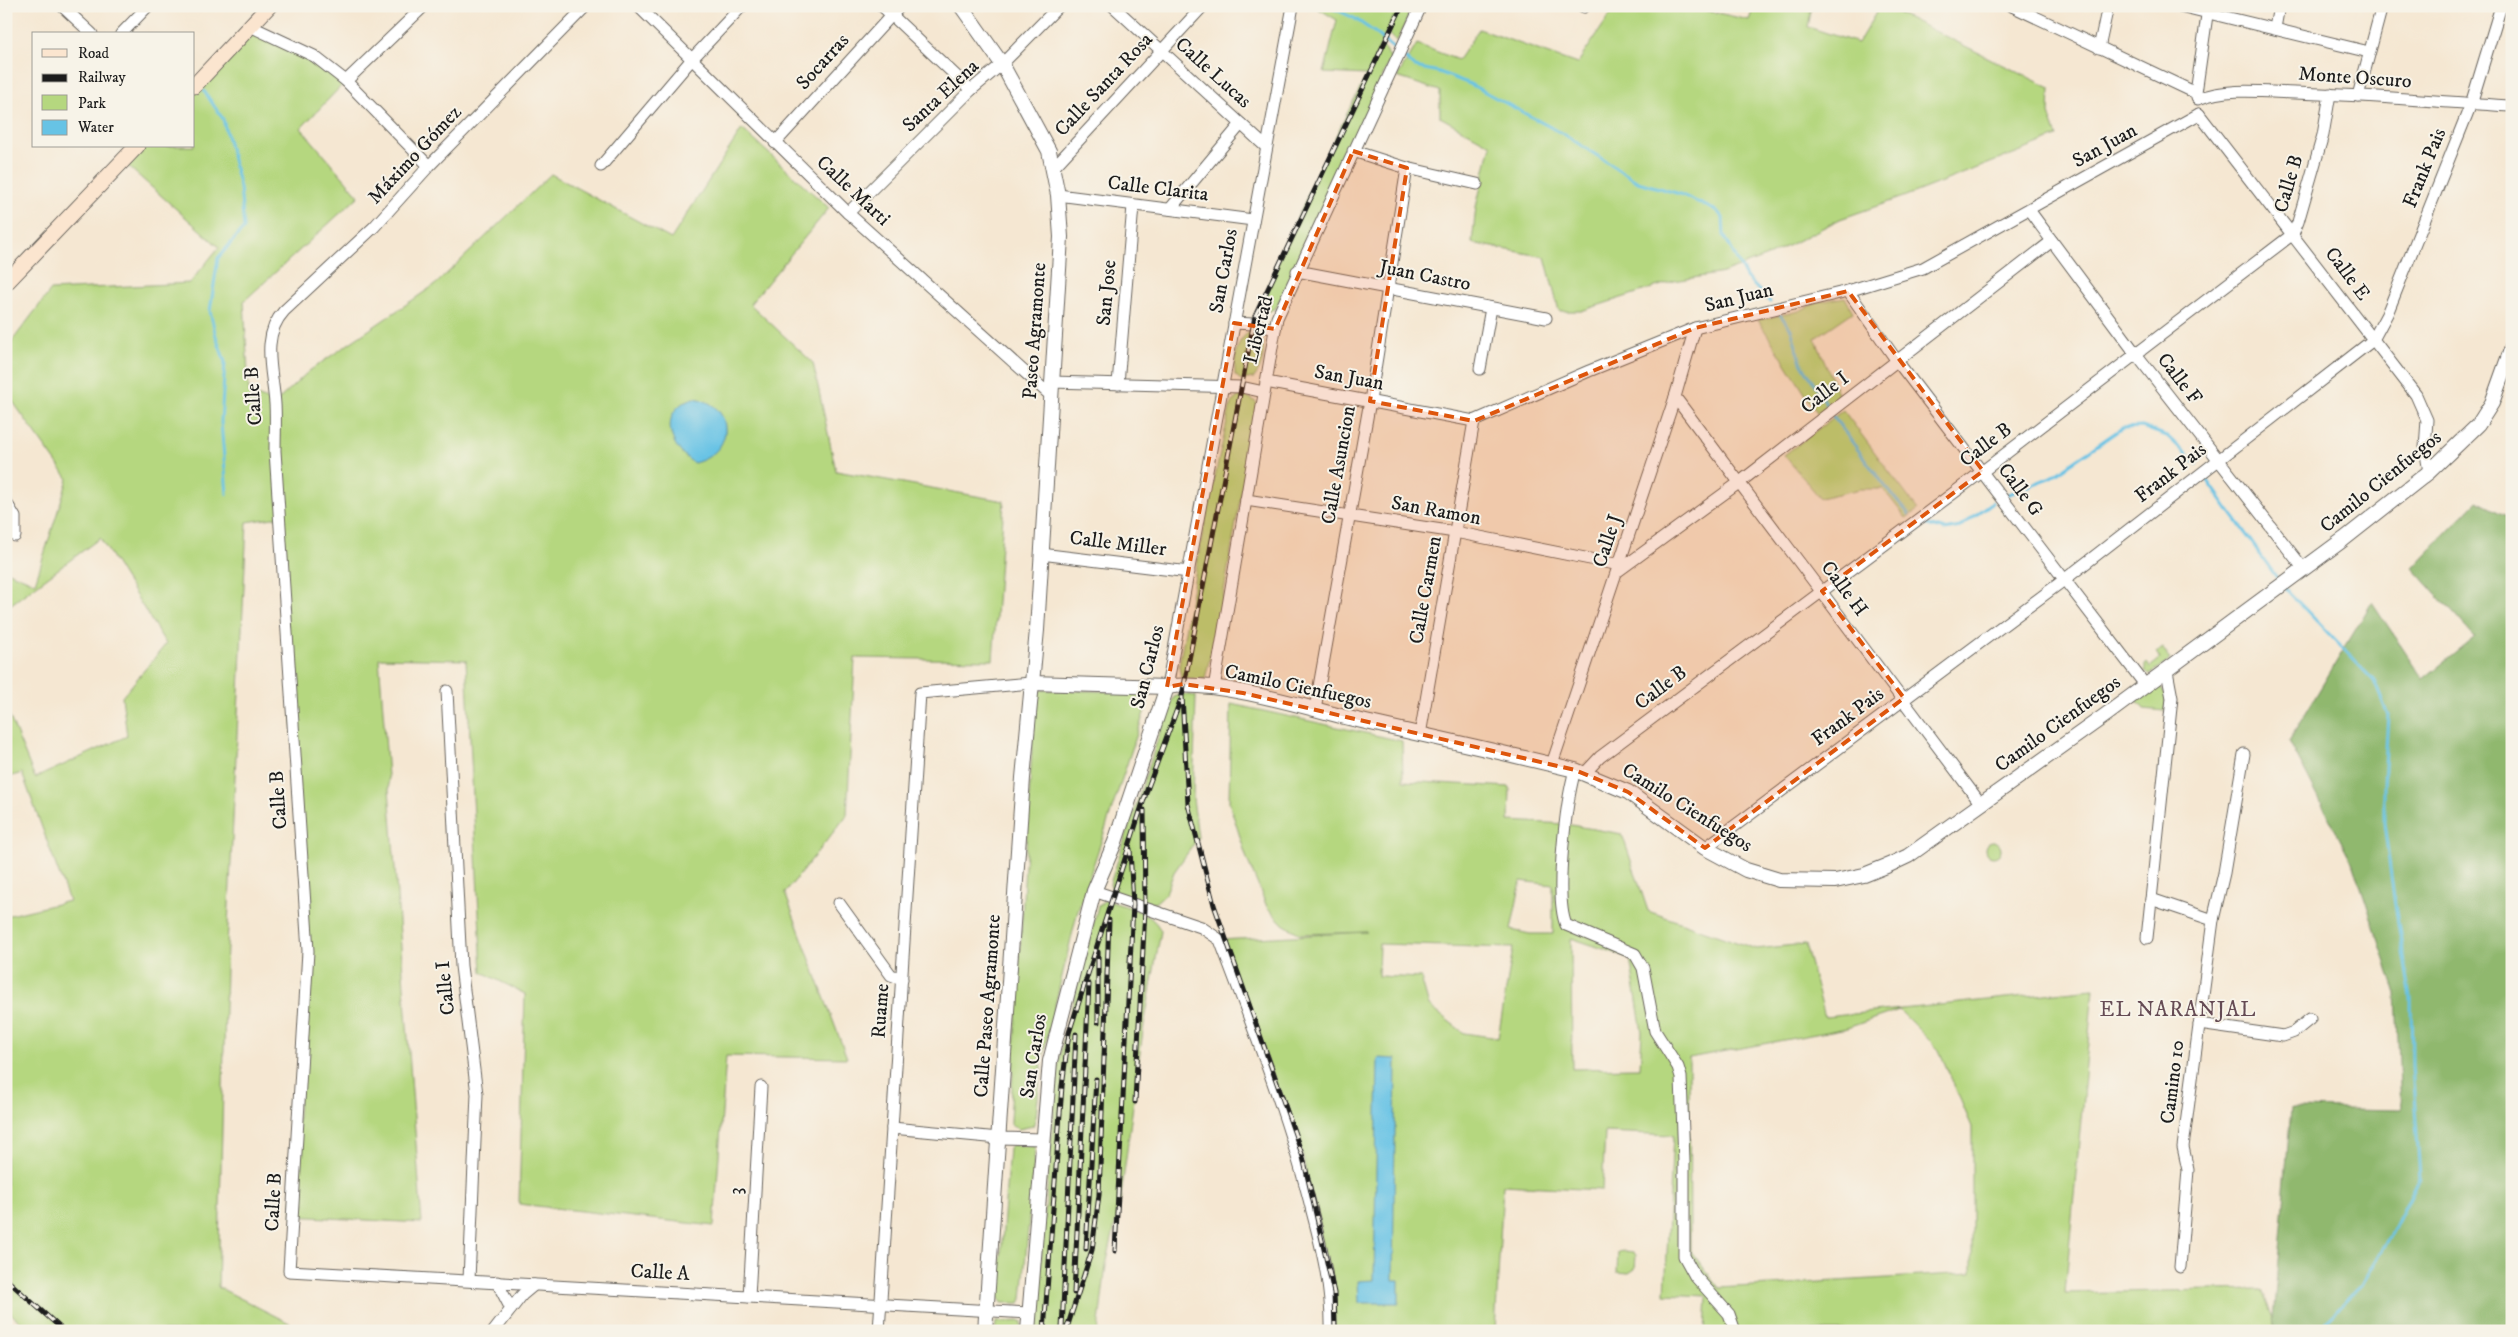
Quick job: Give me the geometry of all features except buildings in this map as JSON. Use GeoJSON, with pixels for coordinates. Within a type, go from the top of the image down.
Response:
{"type":"FeatureCollection","features":[{"type":"Feature","properties":{"kind":"main road"},"geometry":{"type":"LineString","coordinates":[[195,85],[269,6]]}},
{"type":"Feature","properties":{"kind":"main road"},"geometry":{"type":"LineString","coordinates":[[6,283],[135,148]]}},
{"type":"Feature","properties":{"kind":"street"},"geometry":{"type":"LineString","coordinates":[[62,6],[90,32]]}},
{"type":"Feature","properties":{"kind":"street"},"geometry":{"type":"LineString","coordinates":[[123,32],[148,6]]}},
{"type":"Feature","properties":{"kind":"street"},"geometry":{"type":"LineString","coordinates":[[346,82],[424,6]]}},
{"type":"Feature","properties":{"kind":"street","name":"Máximo Gómez"},"geometry":{"type":"LineString","coordinates":[[272,328],[275,320],[374,227],[429,166],[586,6]]}},
{"type":"Feature","properties":{"kind":"street","name":"Calle Marti"},"geometry":{"type":"LineString","coordinates":[[638,6],[848,213],[1050,388]]}},
{"type":"Feature","properties":{"kind":"street"},"geometry":{"type":"LineString","coordinates":[[601,166],[692,59],[742,6]]}},
{"type":"Feature","properties":{"kind":"street"},"geometry":{"type":"LineString","coordinates":[[882,6],[971,90]]}},
{"type":"Feature","properties":{"kind":"street","name":"Socarras"},"geometry":{"type":"LineString","coordinates":[[775,143],[900,6]]}},
{"type":"Feature","properties":{"kind":"street","name":"Paseo Agramonte"},"geometry":{"type":"LineString","coordinates":[[961,6],[1002,64],[1049,151],[1058,195],[1061,237],[1050,388],[1042,554],[1031,683]]}},
{"type":"Feature","properties":{"kind":"street","name":"Santa Elena"},"geometry":{"type":"LineString","coordinates":[[848,213],[971,90],[1002,64],[1059,6]]}},
{"type":"Feature","properties":{"kind":"street","name":"Calle Lucas"},"geometry":{"type":"LineString","coordinates":[[1113,6],[1160,52],[1266,147]]}},
{"type":"Feature","properties":{"kind":"street","name":"Calle Santa Rosa"},"geometry":{"type":"LineString","coordinates":[[1053,168],[1203,6]]}},
{"type":"Feature","properties":{"kind":"street","name":"San Carlos"},"geometry":{"type":"LineString","coordinates":[[1028,1331],[1050,1061],[1094,891],[1115,842],[1167,687],[1293,6]]}},
{"type":"Feature","properties":{"kind":"street","name":"Libertad"},"geometry":{"type":"LineString","coordinates":[[1214,688],[1274,329],[1297,271],[1420,6]]}},
{"type":"Feature","properties":{"kind":"street"},"geometry":{"type":"LineString","coordinates":[[2012,6],[2197,96]]}},
{"type":"Feature","properties":{"kind":"street"},"geometry":{"type":"LineString","coordinates":[[2099,48],[2108,6]]}},
{"type":"Feature","properties":{"kind":"street"},"geometry":{"type":"LineString","coordinates":[[2180,6],[2208,10],[2369,52]]}},
{"type":"Feature","properties":{"kind":"street"},"geometry":{"type":"LineString","coordinates":[[2275,28],[2278,6]]}},
{"type":"Feature","properties":{"kind":"street"},"geometry":{"type":"LineString","coordinates":[[2358,96],[2382,6]]}},
{"type":"Feature","properties":{"kind":"street","name":"Frank Pais"},"geometry":{"type":"LineString","coordinates":[[1705,848],[2064,580],[2374,340],[2387,314],[2471,104],[2501,6]]}},
{"type":"Feature","properties":{"kind":"street"},"geometry":{"type":"LineString","coordinates":[[2199,114],[2197,96],[2208,10]]}},
{"type":"Feature","properties":{"kind":"street"},"geometry":{"type":"LineString","coordinates":[[250,26],[314,56],[346,82],[429,166]]}},
{"type":"Feature","properties":{"kind":"street","name":"Monte Oscuro"},"geometry":{"type":"LineString","coordinates":[[2197,96],[2228,92],[2330,94],[2512,106]]}},
{"type":"Feature","properties":{"kind":"street","name":"Calle B"},"geometry":{"type":"LineString","coordinates":[[1580,772],[1983,471],[2293,234],[2323,135],[2330,94]]}},
{"type":"Feature","properties":{"kind":"street","name":"Calle E"},"geometry":{"type":"LineString","coordinates":[[2199,114],[2416,395],[2427,420],[2425,448],[2429,472]]}},
{"type":"Feature","properties":{"kind":"street","name":"San Juan"},"geometry":{"type":"LineString","coordinates":[[1050,388],[1118,384],[1265,387],[1370,401],[1474,421],[1589,371],[1696,328],[1848,291],[1924,268],[2199,114]]}},
{"type":"Feature","properties":{"kind":"street"},"geometry":{"type":"LineString","coordinates":[[1170,209],[1241,124]]}},
{"type":"Feature","properties":{"kind":"street"},"geometry":{"type":"LineString","coordinates":[[1353,151],[1408,168],[1477,184]]}},
{"type":"Feature","properties":{"kind":"street","name":"Calle Asuncion"},"geometry":{"type":"LineString","coordinates":[[1315,709],[1370,401],[1408,168]]}},
{"type":"Feature","properties":{"kind":"street","name":"Calle Clarita"},"geometry":{"type":"LineString","coordinates":[[1058,195],[1253,220]]}},
{"type":"Feature","properties":{"kind":"street","name":"San Jose"},"geometry":{"type":"LineString","coordinates":[[1118,384],[1133,206]]}},
{"type":"Feature","properties":{"kind":"street","name":"Calle F"},"geometry":{"type":"LineString","coordinates":[[2029,210],[2218,461],[2304,568]]}},
{"type":"Feature","properties":{"kind":"street","name":"Calle I"},"geometry":{"type":"LineString","coordinates":[[1619,568],[1740,482],[2052,241]]}},
{"type":"Feature","properties":{"kind":"street","name":"Juan Castro"},"geometry":{"type":"LineString","coordinates":[[1297,271],[1546,318]]}},
{"type":"Feature","properties":{"kind":"street","name":"Calle G"},"geometry":{"type":"LineString","coordinates":[[1848,291],[1897,361],[2146,686]]}},
{"type":"Feature","properties":{"kind":"street"},"geometry":{"type":"LineString","coordinates":[[1480,370],[1491,308]]}},
{"type":"Feature","properties":{"kind":"street"},"geometry":{"type":"LineString","coordinates":[[1234,324],[1253,324],[1274,329]]}},
{"type":"Feature","properties":{"kind":"street","name":"Calle B"},"geometry":{"type":"LineString","coordinates":[[272,328],[269,339],[275,403],[275,451],[308,951],[289,1271]]}},
{"type":"Feature","properties":{"kind":"street","name":"Calle J"},"geometry":{"type":"LineString","coordinates":[[1552,764],[1619,568],[1696,328]]}},
{"type":"Feature","properties":{"kind":"street","name":"Camilo Cienfuegos"},"geometry":{"type":"LineString","coordinates":[[920,693],[1031,683],[1167,687],[1183,684],[1214,688],[1315,709],[1580,772],[1628,792],[1705,848],[1746,870],[1779,880],[1835,881],[1864,876],[1908,856],[1981,804],[2146,686],[2429,472],[2478,425],[2492,403],[2508,368],[2512,347]]}},
{"type":"Feature","properties":{"kind":"street","name":"Calle H"},"geometry":{"type":"LineString","coordinates":[[1675,397],[1904,698],[1981,804]]}},
{"type":"Feature","properties":{"kind":"street","name":"Calle Carmen"},"geometry":{"type":"LineString","coordinates":[[1420,735],[1474,421]]}},
{"type":"Feature","properties":{"kind":"street","name":"San Ramon"},"geometry":{"type":"LineString","coordinates":[[1246,500],[1455,532],[1619,568]]}},
{"type":"Feature","properties":{"kind":"street"},"geometry":{"type":"LineString","coordinates":[[6,502],[15,517],[15,536]]}},
{"type":"Feature","properties":{"kind":"street","name":"Calle Miller"},"geometry":{"type":"LineString","coordinates":[[1042,554],[1189,572]]}},
{"type":"Feature","properties":{"kind":"street"},"geometry":{"type":"LineString","coordinates":[[2147,938],[2172,698],[2167,670]]}},
{"type":"Feature","properties":{"kind":"street","name":"Calle Paseo Agramonte"},"geometry":{"type":"LineString","coordinates":[[985,1331],[1031,683]]}},
{"type":"Feature","properties":{"kind":"street","name":"Calle I"},"geometry":{"type":"LineString","coordinates":[[447,691],[461,966],[477,1094],[469,1280]]}},
{"type":"Feature","properties":{"kind":"street","name":"Ruame"},"geometry":{"type":"LineString","coordinates":[[879,1331],[920,693]]}},
{"type":"Feature","properties":{"kind":"street","name":"Camino 10"},"geometry":{"type":"LineString","coordinates":[[2180,1267],[2188,1170],[2183,1147],[2213,920],[2224,873],[2244,754]]}},
{"type":"Feature","properties":{"kind":"street"},"geometry":{"type":"LineString","coordinates":[[1580,772],[1568,796],[1562,880],[1563,917],[1566,924],[1635,954],[1643,968],[1655,1032],[1678,1067],[1681,1077],[1684,1162],[1684,1256],[1695,1276],[1729,1314],[1735,1331]]}},
{"type":"Feature","properties":{"kind":"street"},"geometry":{"type":"LineString","coordinates":[[1094,891],[1201,928],[1220,940],[1303,1176],[1325,1264],[1332,1302],[1332,1331]]}},
{"type":"Feature","properties":{"kind":"street"},"geometry":{"type":"LineString","coordinates":[[2152,899],[2213,920]]}},
{"type":"Feature","properties":{"kind":"street"},"geometry":{"type":"LineString","coordinates":[[839,903],[891,975],[902,979]]}},
{"type":"Feature","properties":{"kind":"street"},"geometry":{"type":"LineString","coordinates":[[2199,1024],[2283,1036],[2294,1032],[2310,1019]]}},
{"type":"Feature","properties":{"kind":"street","name":"3"},"geometry":{"type":"LineString","coordinates":[[748,1297],[761,1087]]}},
{"type":"Feature","properties":{"kind":"street"},"geometry":{"type":"LineString","coordinates":[[892,1128],[999,1138],[1044,1139]]}},
{"type":"Feature","properties":{"kind":"street","name":"Calle A"},"geometry":{"type":"LineString","coordinates":[[289,1271],[1029,1313]]}},
{"type":"Feature","properties":{"kind":"street"},"geometry":{"type":"LineString","coordinates":[[496,1282],[511,1309]]}},
{"type":"Feature","properties":{"kind":"street"},"geometry":{"type":"LineString","coordinates":[[494,1331],[522,1294],[534,1285]]}},
{"type":"Feature","properties":{"kind":"highlighted area"},"geometry":{"type":"Polygon","coordinates":[[[1353,151],[1407,168],[1370,401],[1474,421],[1695,328],[1848,291],[1983,471],[1822,591],[1904,698],[1705,848],[1628,792],[1575,770],[1243,693],[1183,684],[1167,687],[1234,323],[1275,329],[1353,151]]]}},
{"type":"Feature","properties":{"kind":"green space"},"geometry":{"type":"Polygon","coordinates":[[[1314,6],[1395,6],[1398,9],[1399,6],[1413,6],[1397,41],[1389,35],[1394,16],[1374,59],[1382,46],[1391,58],[1276,308],[1267,312],[1262,311],[1260,307],[1284,248],[1324,161],[1367,75],[1324,73],[1337,20],[1314,6]]]}},
{"type":"Feature","properties":{"kind":"green space"},"geometry":{"type":"Polygon","coordinates":[[[1634,6],[1686,6],[1749,20],[1754,6],[1812,6],[1808,27],[1858,43],[1880,6],[1884,6],[2050,88],[2049,113],[2057,137],[1903,197],[1840,219],[1770,255],[1723,273],[1674,281],[1581,311],[1559,311],[1545,257],[1472,243],[1476,207],[1491,145],[1440,117],[1440,91],[1397,77],[1417,44],[1458,60],[1479,29],[1577,64],[1612,12],[1634,6]]]}},
{"type":"Feature","properties":{"kind":"green space"},"geometry":{"type":"Polygon","coordinates":[[[253,23],[346,81],[301,128],[359,196],[244,301],[249,393],[275,403],[309,371],[436,284],[551,174],[671,239],[742,129],[829,208],[750,304],[813,363],[836,471],[1004,501],[993,660],[855,658],[847,815],[785,893],[847,1058],[726,1056],[714,1226],[519,1204],[525,994],[482,972],[466,660],[379,658],[422,1223],[292,1216],[308,951],[279,517],[247,522],[226,968],[218,1287],[305,1331],[30,1331],[6,1309],[6,916],[69,901],[22,773],[6,778],[6,708],[35,778],[127,736],[122,697],[166,644],[100,538],[6,608],[6,571],[35,583],[68,479],[6,392],[6,349],[51,290],[190,283],[219,247],[122,161],[135,148],[195,148],[195,84],[253,23]]]}},
{"type":"Feature","properties":{"kind":"green space"},"geometry":{"type":"Polygon","coordinates":[[[1845,297],[1853,312],[1815,338],[1841,401],[1820,417],[1758,320],[1799,311],[1818,302],[1845,297]]]}},
{"type":"Feature","properties":{"kind":"green space"},"geometry":{"type":"Polygon","coordinates":[[[1255,330],[1262,336],[1262,363],[1254,378],[1241,380],[1235,375],[1237,348],[1243,337],[1255,330]]]}},
{"type":"Feature","properties":{"kind":"green space"},"geometry":{"type":"Polygon","coordinates":[[[1240,395],[1250,398],[1257,403],[1221,609],[1205,679],[1181,678],[1179,665],[1202,536],[1231,403],[1240,395]]]}},
{"type":"Feature","properties":{"kind":"green space"},"geometry":{"type":"Polygon","coordinates":[[[1843,410],[1918,510],[1906,518],[1883,489],[1860,489],[1820,498],[1784,455],[1843,410]]]}},
{"type":"Feature","properties":{"kind":"green space"},"geometry":{"type":"Polygon","coordinates":[[[2477,501],[2512,519],[2512,1331],[2275,1331],[2273,1320],[2291,1108],[2401,1110],[2396,993],[2354,866],[2289,741],[2372,602],[2423,679],[2475,637],[2413,568],[2477,501]]]}},
{"type":"Feature","properties":{"kind":"green space"},"geometry":{"type":"Polygon","coordinates":[[[2162,648],[2171,660],[2150,674],[2145,672],[2145,665],[2147,663],[2150,667],[2160,659],[2156,652],[2162,648]]]}},
{"type":"Feature","properties":{"kind":"green space"},"geometry":{"type":"Polygon","coordinates":[[[2156,687],[2161,687],[2166,697],[2165,711],[2144,709],[2136,700],[2156,687]]]}},
{"type":"Feature","properties":{"kind":"green space"},"geometry":{"type":"Polygon","coordinates":[[[1038,691],[1143,692],[1148,701],[1077,914],[1042,1059],[1036,1117],[1033,1126],[1019,1129],[1012,1126],[1010,1121],[1035,698],[1038,691]]]}},
{"type":"Feature","properties":{"kind":"green space"},"geometry":{"type":"Polygon","coordinates":[[[1183,694],[1196,696],[1193,798],[1198,838],[1174,872],[1166,893],[1155,903],[1145,902],[1113,891],[1110,884],[1168,708],[1174,697],[1183,694]]]}},
{"type":"Feature","properties":{"kind":"green space"},"geometry":{"type":"Polygon","coordinates":[[[1231,704],[1402,741],[1403,781],[1510,787],[1509,821],[1565,824],[1622,834],[1648,911],[1756,949],[1805,944],[1825,1017],[2093,989],[2065,1293],[2262,1289],[2275,1331],[1705,1331],[1707,1296],[1665,1294],[1673,1135],[1605,1132],[1602,1190],[1503,1185],[1495,1331],[1333,1331],[1303,1157],[1220,940],[1367,932],[1300,934],[1283,924],[1267,907],[1247,859],[1229,802],[1231,704]],[[1521,881],[1511,930],[1530,934],[1553,934],[1553,885],[1521,881]],[[1571,938],[1572,1069],[1640,1068],[1642,1032],[1630,958],[1571,938]],[[1379,944],[1378,976],[1421,978],[1429,1006],[1464,1033],[1498,1038],[1513,948],[1379,944]],[[1899,1010],[1847,1028],[1689,1058],[1690,1250],[1719,1288],[1972,1273],[1972,1127],[1939,1050],[1899,1010]]]}},
{"type":"Feature","properties":{"kind":"green space"},"geometry":{"type":"Polygon","coordinates":[[[1993,841],[2001,849],[1993,857],[1985,849],[1993,841]]]}},
{"type":"Feature","properties":{"kind":"green space"},"geometry":{"type":"Polygon","coordinates":[[[1105,900],[1137,910],[1151,918],[1161,931],[1143,1030],[1120,1203],[1106,1265],[1098,1331],[1035,1331],[1057,1073],[1061,1049],[1098,906],[1105,900]]]}},
{"type":"Feature","properties":{"kind":"green space"},"geometry":{"type":"Polygon","coordinates":[[[1011,1145],[1034,1146],[1035,1150],[1022,1299],[1020,1303],[1002,1303],[998,1296],[1009,1148],[1011,1145]]]}},
{"type":"Feature","properties":{"kind":"green space"},"geometry":{"type":"Polygon","coordinates":[[[1618,1252],[1633,1252],[1636,1255],[1635,1269],[1629,1273],[1617,1272],[1618,1252]]]}},
{"type":"Feature","properties":{"kind":"green space"},"geometry":{"type":"Polygon","coordinates":[[[1022,1321],[1022,1331],[995,1331],[996,1322],[1022,1321]]]}},
{"type":"Feature","properties":{"kind":"water"},"geometry":{"type":"Polygon","coordinates":[[[694,398],[708,402],[717,410],[723,419],[725,429],[723,440],[717,450],[707,458],[694,463],[678,448],[670,429],[671,419],[675,411],[683,403],[694,398]]]}},
{"type":"Feature","properties":{"kind":"water"},"geometry":{"type":"Polygon","coordinates":[[[1378,1058],[1396,1059],[1393,1280],[1399,1280],[1399,1303],[1359,1303],[1358,1281],[1374,1280],[1378,1058]]]}},
{"type":"Feature","properties":{"kind":"waterway"},"geometry":{"type":"LineString","coordinates":[[1328,6],[1354,18],[1377,34],[1415,67],[1439,72],[1470,84],[1565,135],[1638,182],[1680,194],[1717,211],[1723,218],[1724,235],[1746,277],[1770,302]]}},
{"type":"Feature","properties":{"kind":"waterway"},"geometry":{"type":"LineString","coordinates":[[204,91],[223,119],[240,188],[244,228],[218,258],[210,311],[225,362],[221,422],[227,494]]}},
{"type":"Feature","properties":{"kind":"waterway"},"geometry":{"type":"LineString","coordinates":[[1778,312],[1791,329],[1801,362],[1829,408]]}},
{"type":"Feature","properties":{"kind":"waterway"},"geometry":{"type":"LineString","coordinates":[[1832,415],[1885,486],[1909,514]]}},
{"type":"Feature","properties":{"kind":"waterway"},"geometry":{"type":"LineString","coordinates":[[2007,495],[2051,477],[2122,428],[2142,427],[2167,436],[2197,464]]}},
{"type":"Feature","properties":{"kind":"waterway"},"geometry":{"type":"LineString","coordinates":[[2206,478],[2277,578]]}},
{"type":"Feature","properties":{"kind":"waterway"},"geometry":{"type":"LineString","coordinates":[[1921,523],[1945,530],[1960,527],[1993,502]]}},
{"type":"Feature","properties":{"kind":"waterway"},"geometry":{"type":"LineString","coordinates":[[2284,587],[2374,681],[2388,715],[2384,822],[2394,899],[2411,998],[2412,1066],[2420,1177],[2392,1233],[2362,1285],[2315,1331]]}},
{"type":"Feature","properties":{"kind":"railway"},"geometry":{"type":"LineString","coordinates":[[1335,1331],[1334,1293],[1303,1157],[1214,905],[1188,804],[1182,696],[1255,316],[1402,6]]}},
{"type":"Feature","properties":{"kind":"railway"},"geometry":{"type":"LineString","coordinates":[[1044,1331],[1062,1086],[1069,1033],[1147,790],[1180,701]]}},
{"type":"Feature","properties":{"kind":"railway"},"geometry":{"type":"LineString","coordinates":[[1135,1102],[1145,909],[1144,810]]}},
{"type":"Feature","properties":{"kind":"railway"},"geometry":{"type":"LineString","coordinates":[[1115,1251],[1133,905],[1130,849]]}},
{"type":"Feature","properties":{"kind":"railway"},"geometry":{"type":"LineString","coordinates":[[1066,1331],[1092,1250],[1099,1195],[1109,920]]}},
{"type":"Feature","properties":{"kind":"railway"},"geometry":{"type":"LineString","coordinates":[[1098,952],[1098,1022]]}},
{"type":"Feature","properties":{"kind":"railway"},"geometry":{"type":"LineString","coordinates":[[1074,1293],[1089,984]]}},
{"type":"Feature","properties":{"kind":"railway"},"geometry":{"type":"LineString","coordinates":[[1062,1329],[1076,1034]]}},
{"type":"Feature","properties":{"kind":"railway"},"geometry":{"type":"LineString","coordinates":[[1086,1249],[1096,1079]]}},
{"type":"Feature","properties":{"kind":"railway"},"geometry":{"type":"LineString","coordinates":[[6,1279],[64,1331]]}},
{"type":"Feature","properties":{"kind":"district","name":"EL NARANJAL"},"geometry":{"type":"Point","coordinates":[2178,1010]}}]}
